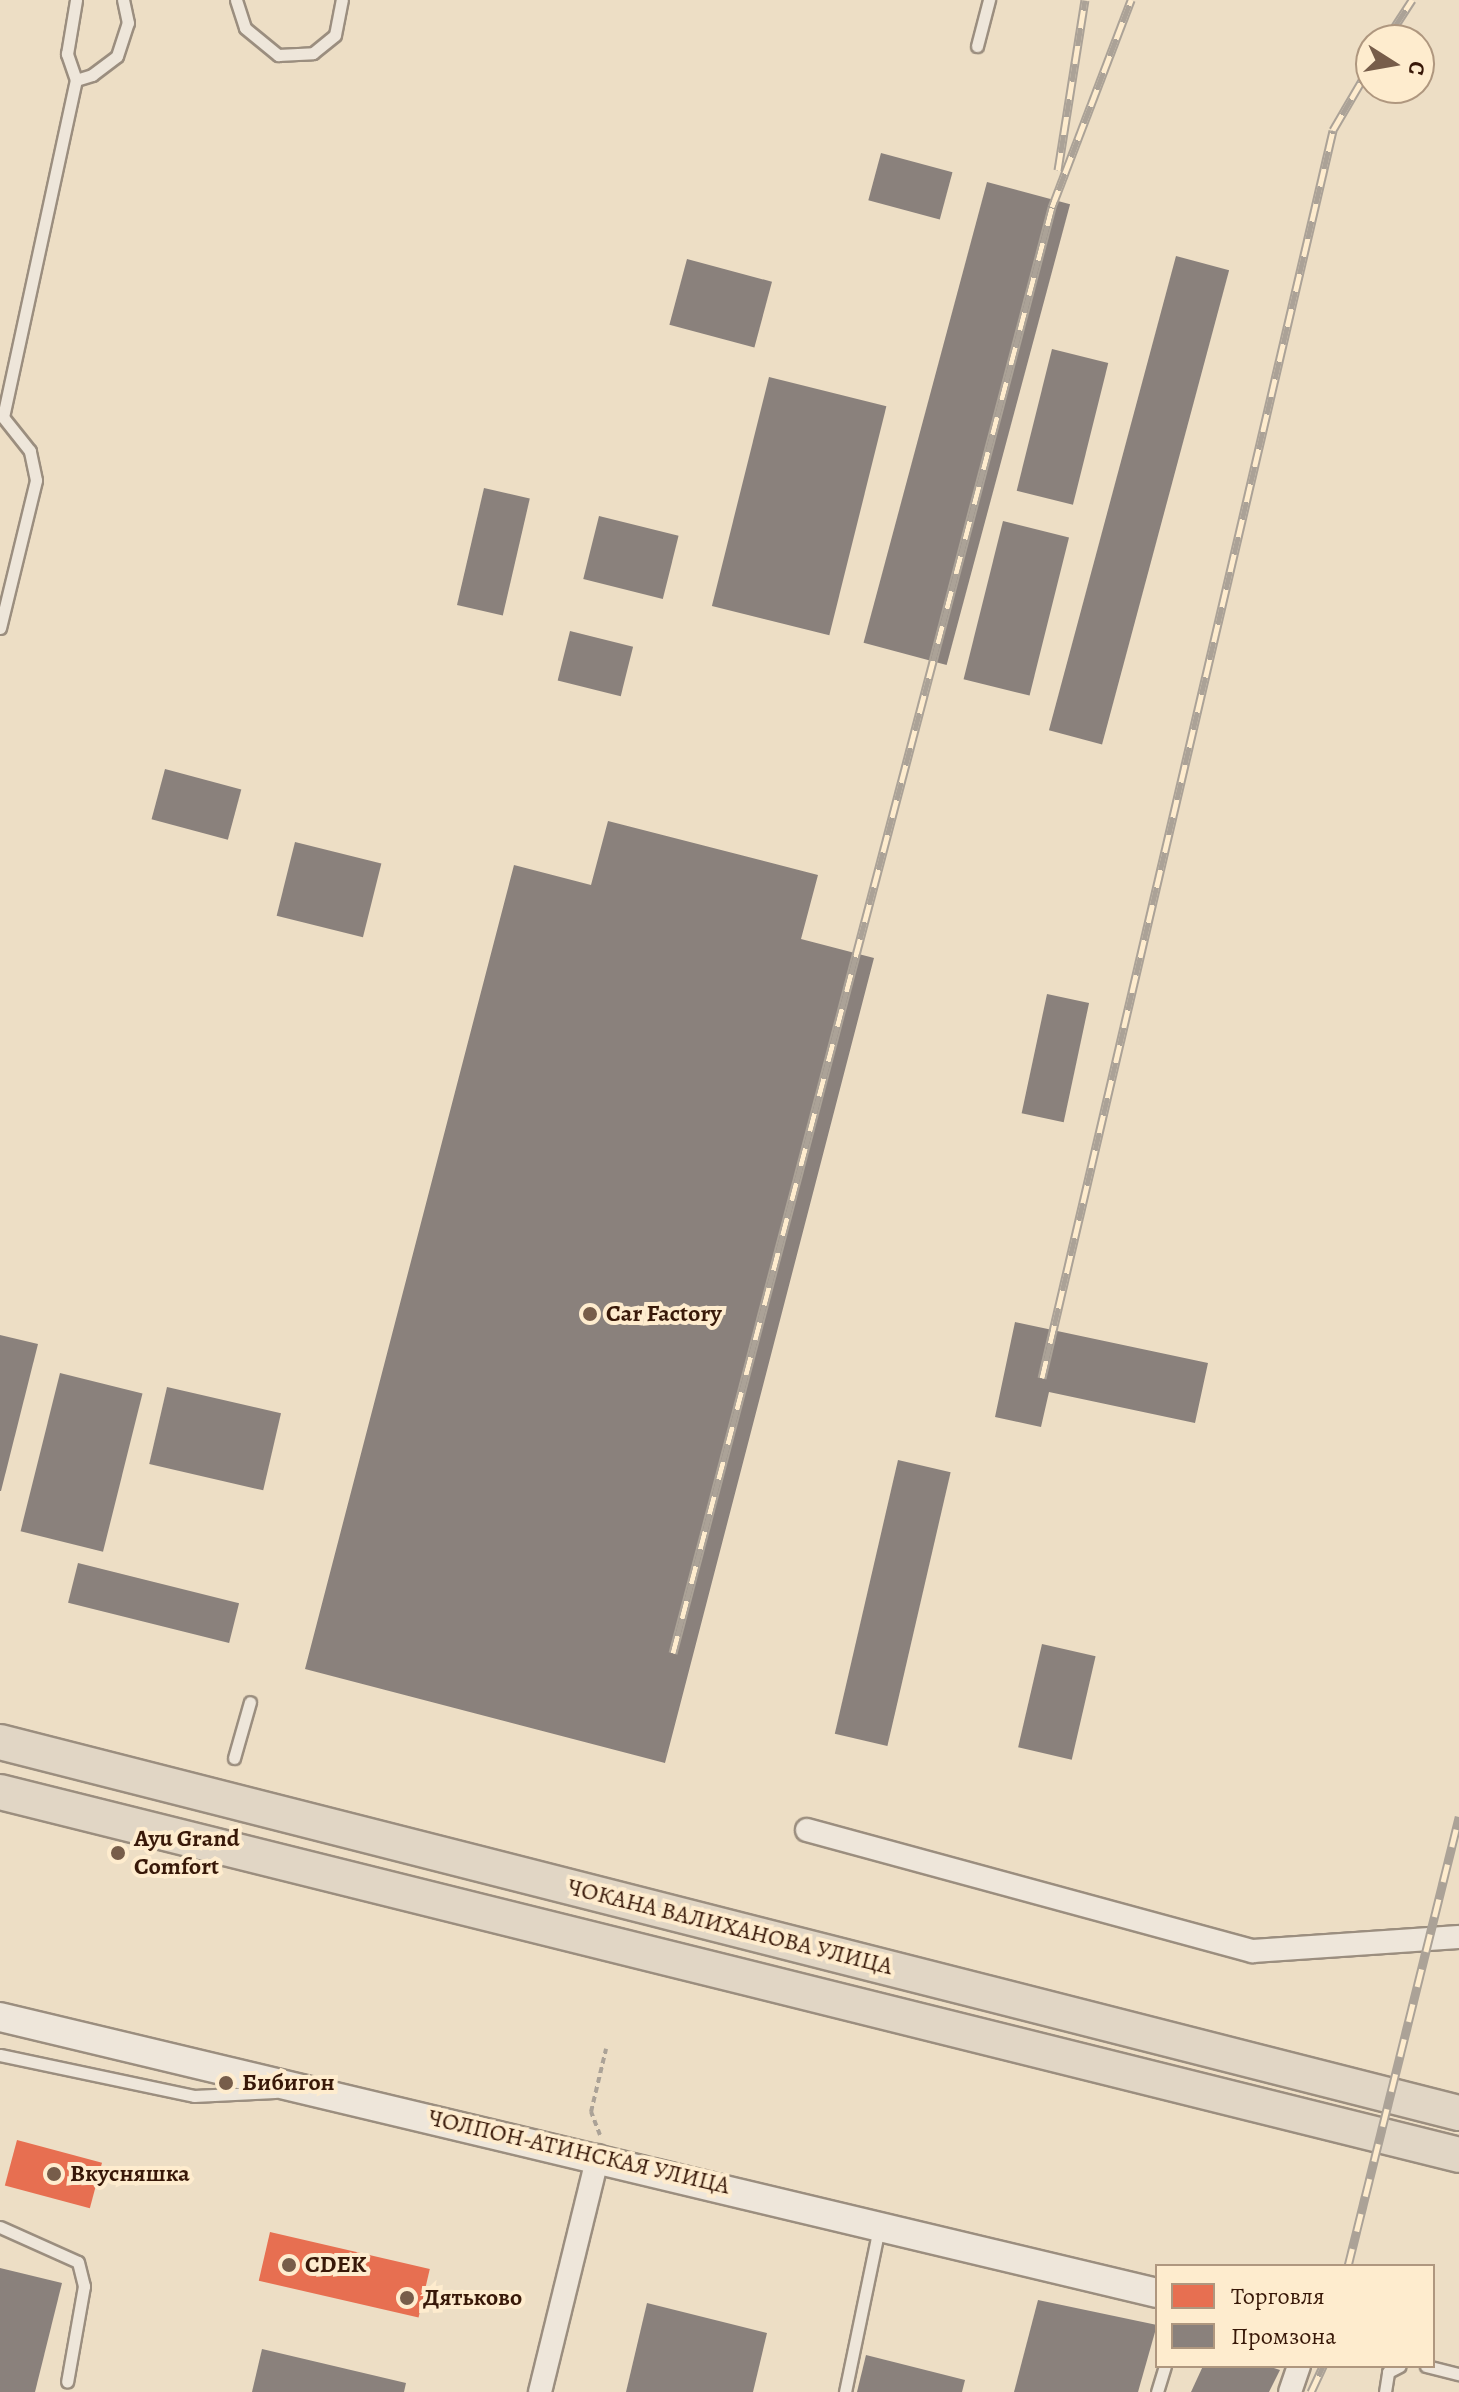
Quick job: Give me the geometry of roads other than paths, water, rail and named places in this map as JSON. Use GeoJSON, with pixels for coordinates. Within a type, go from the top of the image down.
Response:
{"type":"FeatureCollection","features":[{"type":"Feature","properties":{"kind":"main road","name":"ЧОКАНА ВАЛИХАНОВА УЛИЦА"},"geometry":{"type":"LineString","coordinates":[[0,1742],[1459,2113]]}},
{"type":"Feature","properties":{"kind":"main road","name":"ЧОКАНА ВАЛИХАНОВА УЛИЦА"},"geometry":{"type":"LineString","coordinates":[[0,1792],[1459,2155]]}},
{"type":"Feature","properties":{"kind":"main road"},"geometry":{"type":"LineString","coordinates":[[210,1844],[223,1797]]}},
{"type":"Feature","properties":{"kind":"main road"},"geometry":{"type":"LineString","coordinates":[[1421,2104],[1459,2097]]}},
{"type":"Feature","properties":{"kind":"main road"},"geometry":{"type":"LineString","coordinates":[[1410,2143],[1459,2174]]}},
{"type":"Feature","properties":{"kind":"street"},"geometry":{"type":"LineString","coordinates":[[807,1830],[1253,1951],[1459,1937]]}},
{"type":"Feature","properties":{"kind":"street","name":"ЧОЛПОН-АТИНСКАЯ УЛИЦА"},"geometry":{"type":"LineString","coordinates":[[0,2017],[598,2156],[1155,2293]]}},
{"type":"Feature","properties":{"kind":"street"},"geometry":{"type":"LineString","coordinates":[[540,2392],[598,2156]]}},
{"type":"Feature","properties":{"kind":"street"},"geometry":{"type":"LineString","coordinates":[[1290,2392],[1298,2368]]}},
{"type":"Feature","properties":{"kind":"lane"},"geometry":{"type":"LineString","coordinates":[[0,628],[36,480],[30,451],[3,417],[76,80],[67,54],[76,0]]}},
{"type":"Feature","properties":{"kind":"lane"},"geometry":{"type":"LineString","coordinates":[[76,80],[92,75],[117,56],[128,23],[123,0]]}},
{"type":"Feature","properties":{"kind":"lane"},"geometry":{"type":"LineString","coordinates":[[236,0],[245,28],[278,55],[313,53],[335,35],[342,0]]}},
{"type":"Feature","properties":{"kind":"lane"},"geometry":{"type":"LineString","coordinates":[[977,46],[989,0]]}},
{"type":"Feature","properties":{"kind":"lane"},"geometry":{"type":"LineString","coordinates":[[234,1758],[250,1702]]}},
{"type":"Feature","properties":{"kind":"lane"},"geometry":{"type":"LineString","coordinates":[[0,2055],[194,2096],[310,2089]]}},
{"type":"Feature","properties":{"kind":"lane"},"geometry":{"type":"LineString","coordinates":[[845,2392],[880,2225]]}},
{"type":"Feature","properties":{"kind":"lane"},"geometry":{"type":"LineString","coordinates":[[0,2227],[78,2262],[84,2286],[67,2382]]}},
{"type":"Feature","properties":{"kind":"lane"},"geometry":{"type":"LineString","coordinates":[[1157,2392],[1164,2368]]}},
{"type":"Feature","properties":{"kind":"lane"},"geometry":{"type":"LineString","coordinates":[[1385,2392],[1388,2372],[1396,2368]]}},
{"type":"Feature","properties":{"kind":"lane"},"geometry":{"type":"LineString","coordinates":[[1434,2368],[1459,2374]]}},
{"type":"Feature","properties":{"kind":"railway"},"geometry":{"type":"LineString","coordinates":[[1058,170],[1085,0]]}},
{"type":"Feature","properties":{"kind":"railway"},"geometry":{"type":"LineString","coordinates":[[673,1653],[1052,207],[1131,0]]}},
{"type":"Feature","properties":{"kind":"railway"},"geometry":{"type":"LineString","coordinates":[[1396,24],[1412,0]]}},
{"type":"Feature","properties":{"kind":"railway"},"geometry":{"type":"LineString","coordinates":[[1042,1378],[1333,130],[1355,92]]}},
{"type":"Feature","properties":{"kind":"railway"},"geometry":{"type":"LineString","coordinates":[[1348,2264],[1459,1816]]}},
{"type":"Feature","properties":{"kind":"railway"},"geometry":{"type":"LineString","coordinates":[[1311,2392],[1322,2368]]}},
{"type":"Feature","properties":{"kind":"place","name":"Car Factory"},"geometry":{"type":"Point","coordinates":[590,1314]}},
{"type":"Feature","properties":{"kind":"place","name":"Ayu Grand Comfort"},"geometry":{"type":"Point","coordinates":[118,1853]}},
{"type":"Feature","properties":{"kind":"place","name":"Бибигон"},"geometry":{"type":"Point","coordinates":[226,2083]}},
{"type":"Feature","properties":{"kind":"place","name":"Вкусняшка"},"geometry":{"type":"Point","coordinates":[54,2174]}},
{"type":"Feature","properties":{"kind":"place","name":"CDEK"},"geometry":{"type":"Point","coordinates":[289,2265]}},
{"type":"Feature","properties":{"kind":"place","name":"Дятьково"},"geometry":{"type":"Point","coordinates":[407,2298]}}]}
